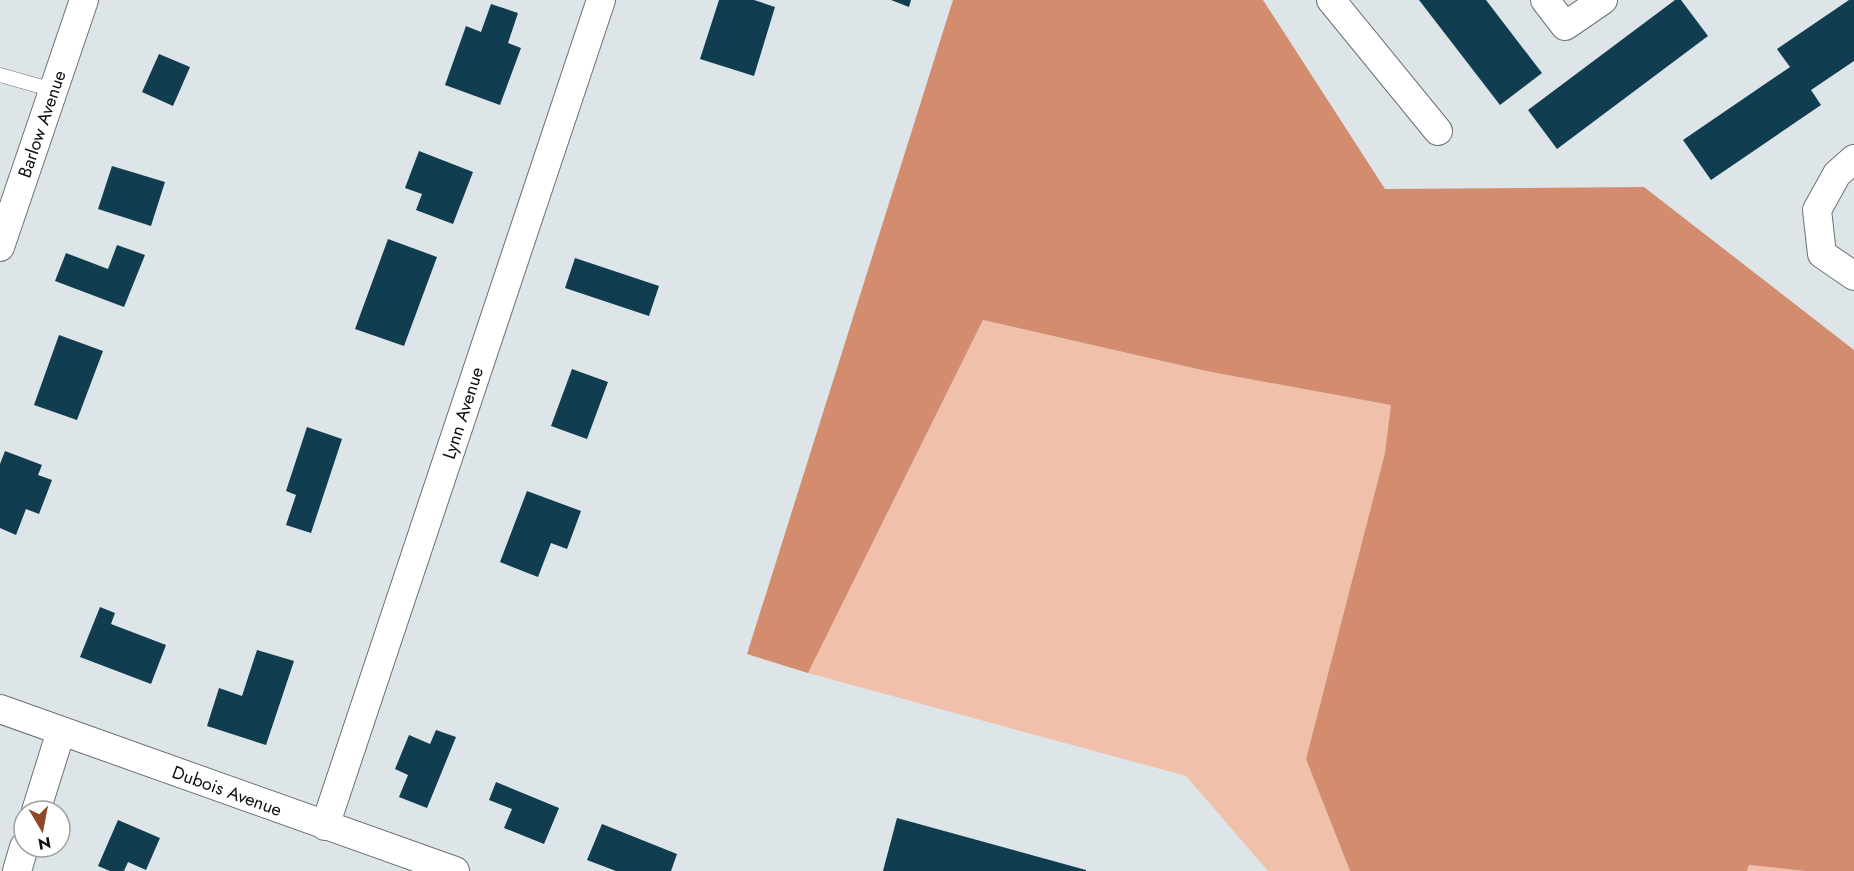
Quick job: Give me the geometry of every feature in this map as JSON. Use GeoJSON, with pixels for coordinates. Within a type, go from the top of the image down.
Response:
{"type":"FeatureCollection","features":[{"type":"Feature","properties":{"kind":"street","name":"Barlow Avenue"},"geometry":{"type":"LineString","coordinates":[[1,240],[84,0]]}},
{"type":"Feature","properties":{"kind":"street","name":"Lynn Avenue"},"geometry":{"type":"LineString","coordinates":[[326,826],[601,0]]}},
{"type":"Feature","properties":{"kind":"street"},"geometry":{"type":"LineString","coordinates":[[1331,0],[1438,131]]}},
{"type":"Feature","properties":{"kind":"street"},"geometry":{"type":"LineString","coordinates":[[1545,0],[1564,26],[1603,0]]}},
{"type":"Feature","properties":{"kind":"street"},"geometry":{"type":"LineString","coordinates":[[1854,159],[1837,174],[1817,210],[1822,254],[1854,276]]}},
{"type":"Feature","properties":{"kind":"street","name":"Dubois Avenue"},"geometry":{"type":"LineString","coordinates":[[0,710],[455,871]]}},
{"type":"Feature","properties":{"kind":"street"},"geometry":{"type":"LineString","coordinates":[[40,799],[61,731]]}},
{"type":"Feature","properties":{"kind":"lane"},"geometry":{"type":"LineString","coordinates":[[0,75],[53,90]]}},
{"type":"Feature","properties":{"kind":"shaded area"},"geometry":{"type":"Polygon","coordinates":[[[953,0],[1263,0],[1385,189],[1644,187],[1854,350],[1854,871],[1805,871],[1749,865],[1747,871],[1350,871],[1306,759],[1385,453],[1391,405],[1206,371],[983,320],[808,673],[747,654],[953,0]]]}},
{"type":"Feature","properties":{"kind":"shaded area"},"geometry":{"type":"Polygon","coordinates":[[[983,320],[1206,371],[1392,405],[1385,453],[1306,759],[1350,871],[1268,871],[1186,776],[808,673],[983,320]]]}},
{"type":"Feature","properties":{"kind":"shaded area"},"geometry":{"type":"Polygon","coordinates":[[[1749,865],[1805,871],[1747,871],[1749,865]]]}},
{"type":"Feature","properties":{"kind":"building"},"geometry":{"type":"Polygon","coordinates":[[[719,0],[754,0],[775,7],[754,76],[700,59],[719,0]]]}},
{"type":"Feature","properties":{"kind":"building"},"geometry":{"type":"Polygon","coordinates":[[[891,0],[911,0],[909,7],[891,0]]]}},
{"type":"Feature","properties":{"kind":"building"},"geometry":{"type":"Polygon","coordinates":[[[1419,0],[1486,0],[1542,73],[1500,105],[1419,0]]]}},
{"type":"Feature","properties":{"kind":"building"},"geometry":{"type":"Polygon","coordinates":[[[1675,0],[1681,0],[1708,36],[1557,149],[1528,110],[1675,0]]]}},
{"type":"Feature","properties":{"kind":"building"},"geometry":{"type":"Polygon","coordinates":[[[1849,0],[1854,0],[1854,61],[1811,90],[1821,105],[1711,180],[1683,140],[1790,67],[1777,49],[1849,0]]]}},
{"type":"Feature","properties":{"kind":"building"},"geometry":{"type":"Polygon","coordinates":[[[491,4],[518,13],[508,43],[521,48],[500,105],[445,85],[466,26],[481,32],[491,4]]]}},
{"type":"Feature","properties":{"kind":"building"},"geometry":{"type":"Polygon","coordinates":[[[159,54],[190,67],[173,106],[142,92],[159,54]]]}},
{"type":"Feature","properties":{"kind":"building"},"geometry":{"type":"Polygon","coordinates":[[[419,151],[473,172],[453,224],[416,210],[422,194],[405,188],[419,151]]]}},
{"type":"Feature","properties":{"kind":"building"},"geometry":{"type":"Polygon","coordinates":[[[112,166],[165,182],[151,226],[98,209],[112,166]]]}},
{"type":"Feature","properties":{"kind":"building"},"geometry":{"type":"Polygon","coordinates":[[[388,239],[437,257],[404,346],[355,329],[388,239]]]}},
{"type":"Feature","properties":{"kind":"building"},"geometry":{"type":"Polygon","coordinates":[[[117,245],[145,255],[124,307],[55,281],[66,253],[108,269],[117,245]]]}},
{"type":"Feature","properties":{"kind":"building"},"geometry":{"type":"Polygon","coordinates":[[[575,258],[659,286],[649,316],[565,288],[575,258]]]}},
{"type":"Feature","properties":{"kind":"building"},"geometry":{"type":"Polygon","coordinates":[[[59,335],[103,351],[77,420],[34,405],[59,335]]]}},
{"type":"Feature","properties":{"kind":"building"},"geometry":{"type":"Polygon","coordinates":[[[572,369],[608,382],[587,439],[551,426],[572,369]]]}},
{"type":"Feature","properties":{"kind":"building"},"geometry":{"type":"Polygon","coordinates":[[[307,427],[342,439],[311,533],[286,525],[296,495],[286,491],[307,427]]]}},
{"type":"Feature","properties":{"kind":"building"},"geometry":{"type":"Polygon","coordinates":[[[5,451],[42,465],[38,475],[52,480],[39,514],[26,509],[16,535],[0,528],[0,464],[5,451]]]}},
{"type":"Feature","properties":{"kind":"building"},"geometry":{"type":"Polygon","coordinates":[[[527,491],[581,511],[567,549],[551,543],[538,577],[500,562],[527,491]]]}},
{"type":"Feature","properties":{"kind":"building"},"geometry":{"type":"Polygon","coordinates":[[[100,607],[115,613],[111,624],[166,645],[151,684],[80,657],[100,607]]]}},
{"type":"Feature","properties":{"kind":"building"},"geometry":{"type":"Polygon","coordinates":[[[257,650],[294,661],[266,745],[207,726],[219,688],[242,696],[257,650]]]}},
{"type":"Feature","properties":{"kind":"building"},"geometry":{"type":"Polygon","coordinates":[[[436,730],[456,737],[427,808],[399,797],[408,775],[395,769],[409,735],[430,744],[436,730]]]}},
{"type":"Feature","properties":{"kind":"building"},"geometry":{"type":"Polygon","coordinates":[[[496,782],[559,808],[544,844],[504,828],[512,809],[489,800],[496,782]]]}},
{"type":"Feature","properties":{"kind":"building"},"geometry":{"type":"Polygon","coordinates":[[[897,818],[1086,870],[1086,871],[883,871],[897,818]]]}},
{"type":"Feature","properties":{"kind":"building"},"geometry":{"type":"Polygon","coordinates":[[[118,820],[160,838],[146,870],[128,862],[124,871],[110,871],[98,866],[118,820]]]}},
{"type":"Feature","properties":{"kind":"building"},"geometry":{"type":"Polygon","coordinates":[[[602,824],[677,854],[671,871],[616,871],[587,860],[602,824]]]}}]}
